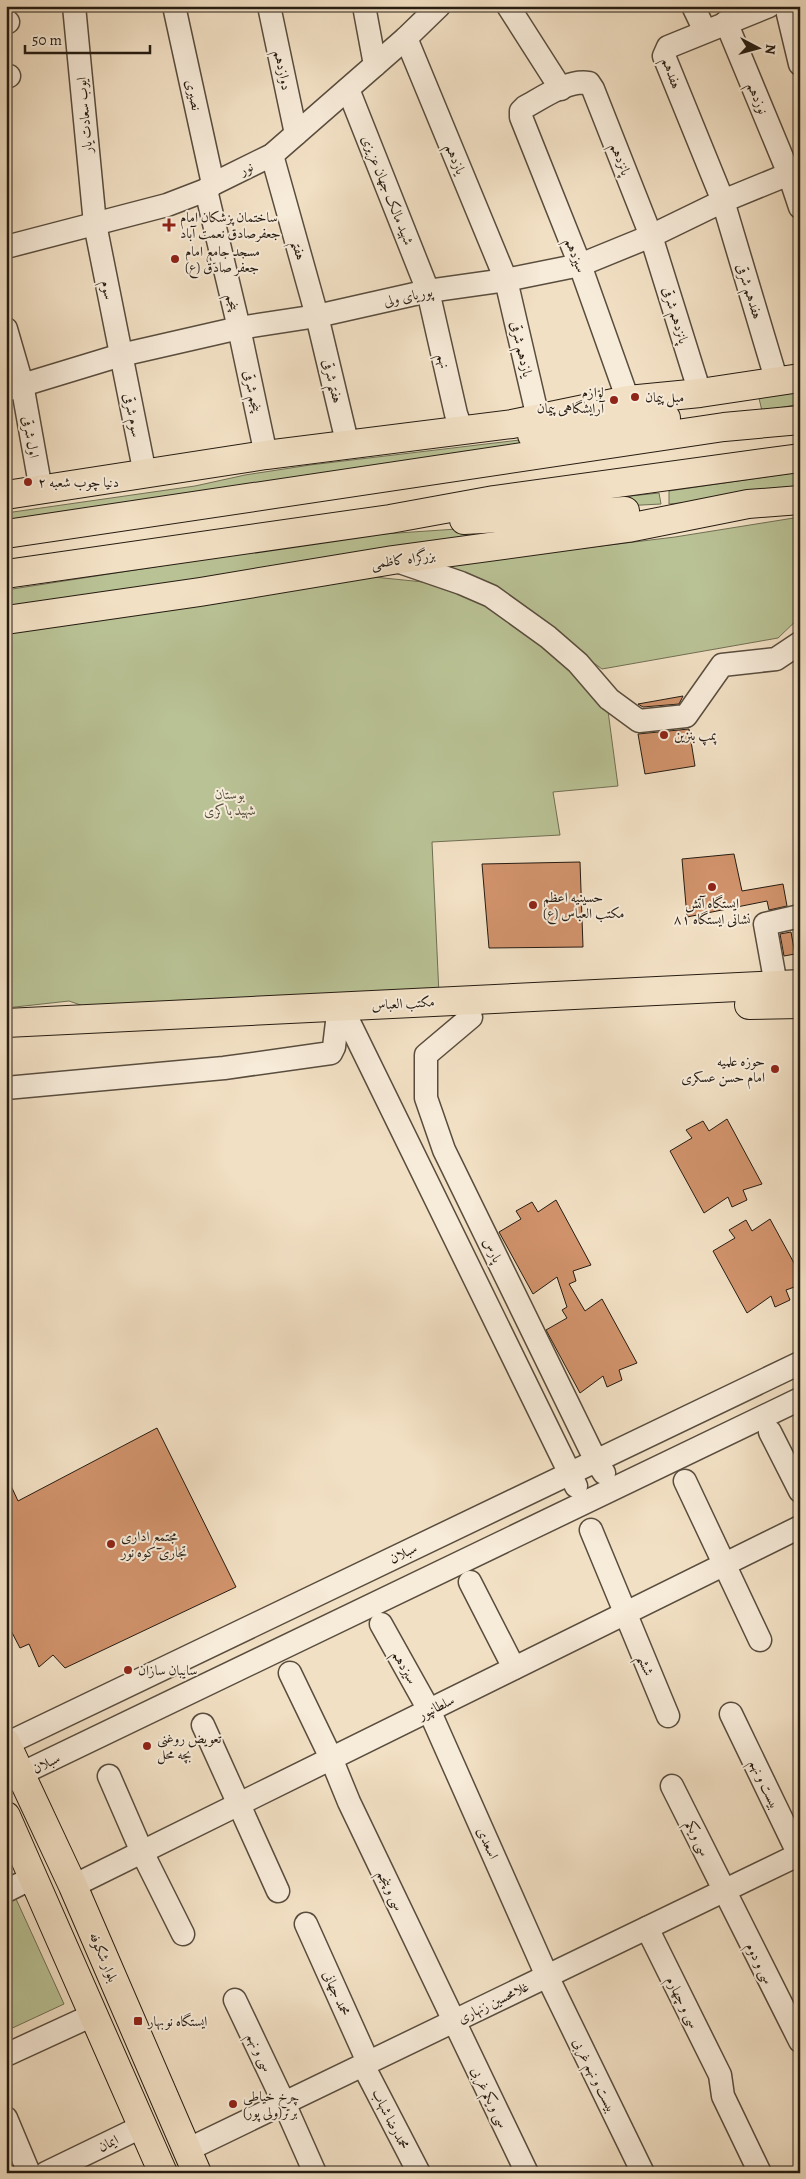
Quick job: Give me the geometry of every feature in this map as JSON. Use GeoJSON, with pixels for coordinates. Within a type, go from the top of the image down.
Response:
{"type":"FeatureCollection","features":[{"type":"Feature","properties":{"kind":"main road"},"geometry":{"type":"LineString","coordinates":[[6,495],[266,455],[512,424],[628,400],[700,393],[788,380]]}},
{"type":"Feature","properties":{"kind":"main road"},"geometry":{"type":"LineString","coordinates":[[399,439],[468,441],[587,429],[668,418],[724,427]]}},
{"type":"Feature","properties":{"kind":"main road"},"geometry":{"type":"LineString","coordinates":[[8,533],[724,427],[800,420]]}},
{"type":"Feature","properties":{"kind":"main road"},"geometry":{"type":"LineString","coordinates":[[6,574],[390,519],[494,500],[800,458]]}},
{"type":"Feature","properties":{"kind":"main road","name":"بزرگراه کاظمی"},"geometry":{"type":"LineString","coordinates":[[6,620],[200,592],[393,560],[628,528],[748,504],[800,500]]}},
{"type":"Feature","properties":{"kind":"main road"},"geometry":{"type":"LineString","coordinates":[[390,519],[478,520],[748,504]]}},
{"type":"Feature","properties":{"kind":"main road","name":"مکتب العباس"},"geometry":{"type":"LineString","coordinates":[[6,1023],[344,1017],[471,1017],[746,996],[788,985]]}},
{"type":"Feature","properties":{"kind":"main road","name":"مکتب العباس"},"geometry":{"type":"LineString","coordinates":[[6,1039],[344,1017],[746,996],[800,1004]]}},
{"type":"Feature","properties":{"kind":"main road","name":"بلوار شکوفه"},"geometry":{"type":"LineString","coordinates":[[6,1743],[14,1778],[73,1886],[192,2161]]}},
{"type":"Feature","properties":{"kind":"main road"},"geometry":{"type":"LineString","coordinates":[[6,1816],[95,2014],[163,2173]]}},
{"type":"Feature","properties":{"kind":"street","name":"ایوب سعادت یار"},"geometry":{"type":"LineString","coordinates":[[74,6],[95,224]]}},
{"type":"Feature","properties":{"kind":"street","name":"نصیری"},"geometry":{"type":"LineString","coordinates":[[174,6],[210,187]]}},
{"type":"Feature","properties":{"kind":"street","name":"دوازدهم"},"geometry":{"type":"LineString","coordinates":[[269,6],[296,134]]}},
{"type":"Feature","properties":{"kind":"street"},"geometry":{"type":"LineString","coordinates":[[364,6],[375,65]]}},
{"type":"Feature","properties":{"kind":"street","name":"نور"},"geometry":{"type":"LineString","coordinates":[[6,247],[167,205],[210,187],[272,155],[406,38],[439,6]]}},
{"type":"Feature","properties":{"kind":"street"},"geometry":{"type":"LineString","coordinates":[[508,6],[561,89]]}},
{"type":"Feature","properties":{"kind":"street"},"geometry":{"type":"LineString","coordinates":[[693,6],[705,31]]}},
{"type":"Feature","properties":{"kind":"street"},"geometry":{"type":"LineString","coordinates":[[780,8],[800,64]]}},
{"type":"Feature","properties":{"kind":"street","name":"هفدهم"},"geometry":{"type":"LineString","coordinates":[[723,201],[664,56],[668,47],[726,22],[780,8]]}},
{"type":"Feature","properties":{"kind":"street","name":"نوزدهم"},"geometry":{"type":"LineString","coordinates":[[726,22],[795,173],[800,207]]}},
{"type":"Feature","properties":{"kind":"street","name":"یازدهم"},"geometry":{"type":"LineString","coordinates":[[406,38],[506,280]]}},
{"type":"Feature","properties":{"kind":"street","name":"پانزدهم"},"geometry":{"type":"LineString","coordinates":[[561,89],[583,82],[589,83],[593,88],[651,236]]}},
{"type":"Feature","properties":{"kind":"street","name":"شهید مالک جهان عزیزی"},"geometry":{"type":"LineString","coordinates":[[348,89],[428,291]]}},
{"type":"Feature","properties":{"kind":"street","name":"سیزدهم"},"geometry":{"type":"LineString","coordinates":[[561,89],[521,111],[521,117],[580,265],[628,400]]}},
{"type":"Feature","properties":{"kind":"street","name":"هفتم"},"geometry":{"type":"LineString","coordinates":[[272,155],[317,316]]}},
{"type":"Feature","properties":{"kind":"street","name":"پوریای ولی"},"geometry":{"type":"LineString","coordinates":[[14,387],[121,355],[240,328],[317,316],[428,291],[506,280],[580,265],[651,236],[723,201],[795,173]]}},
{"type":"Feature","properties":{"kind":"street","name":"پنجم"},"geometry":{"type":"LineString","coordinates":[[210,187],[240,328]]}},
{"type":"Feature","properties":{"kind":"street","name":"هفدهم شرقی"},"geometry":{"type":"LineString","coordinates":[[723,201],[788,380]]}},
{"type":"Feature","properties":{"kind":"street","name":"سوم"},"geometry":{"type":"LineString","coordinates":[[95,224],[121,355]]}},
{"type":"Feature","properties":{"kind":"street","name":"پانزدهم شرقی"},"geometry":{"type":"LineString","coordinates":[[651,236],[700,393]]}},
{"type":"Feature","properties":{"kind":"street","name":"یازدهم شرقی"},"geometry":{"type":"LineString","coordinates":[[506,280],[538,418]]}},
{"type":"Feature","properties":{"kind":"street","name":"نهم"},"geometry":{"type":"LineString","coordinates":[[428,291],[456,414],[462,431]]}},
{"type":"Feature","properties":{"kind":"street","name":"هفتم شرقی"},"geometry":{"type":"LineString","coordinates":[[317,316],[348,446]]}},
{"type":"Feature","properties":{"kind":"street","name":"پنجم شرقی"},"geometry":{"type":"LineString","coordinates":[[240,328],[266,455]]}},
{"type":"Feature","properties":{"kind":"street","name":"اول شرقی"},"geometry":{"type":"LineString","coordinates":[[6,329],[14,387],[41,490]]}},
{"type":"Feature","properties":{"kind":"street","name":"سوم شرقی"},"geometry":{"type":"LineString","coordinates":[[121,355],[145,474]]}},
{"type":"Feature","properties":{"kind":"street"},"geometry":{"type":"LineString","coordinates":[[393,560],[461,583],[491,596],[548,637],[578,663],[609,699],[639,721],[686,716],[722,665],[776,659],[800,642]]}},
{"type":"Feature","properties":{"kind":"street"},"geometry":{"type":"LineString","coordinates":[[788,985],[765,924],[800,916]]}},
{"type":"Feature","properties":{"kind":"street"},"geometry":{"type":"LineString","coordinates":[[6,1088],[224,1068],[330,1053],[334,1047],[344,1017]]}},
{"type":"Feature","properties":{"kind":"street"},"geometry":{"type":"LineString","coordinates":[[344,1017],[417,1161],[569,1474],[585,1502]]}},
{"type":"Feature","properties":{"kind":"street","name":"پارس"},"geometry":{"type":"LineString","coordinates":[[471,1017],[426,1055],[426,1098],[444,1150],[596,1461],[615,1488]]}},
{"type":"Feature","properties":{"kind":"street"},"geometry":{"type":"LineString","coordinates":[[417,1161],[444,1150]]}},
{"type":"Feature","properties":{"kind":"street","name":"سبلان"},"geometry":{"type":"LineString","coordinates":[[6,1743],[800,1363]]}},
{"type":"Feature","properties":{"kind":"street","name":"سبلان"},"geometry":{"type":"LineString","coordinates":[[14,1778],[800,1399]]}},
{"type":"Feature","properties":{"kind":"street"},"geometry":{"type":"LineString","coordinates":[[770,1432],[800,1491]]}},
{"type":"Feature","properties":{"kind":"street"},"geometry":{"type":"LineString","coordinates":[[685,1481],[760,1640]]}},
{"type":"Feature","properties":{"kind":"street","name":"سلطانپور"},"geometry":{"type":"LineString","coordinates":[[73,1886],[800,1528]]}},
{"type":"Feature","properties":{"kind":"street"},"geometry":{"type":"LineString","coordinates":[[591,1530],[624,1614]]}},
{"type":"Feature","properties":{"kind":"street"},"geometry":{"type":"LineString","coordinates":[[470,1582],[514,1668]]}},
{"type":"Feature","properties":{"kind":"street","name":"ششم"},"geometry":{"type":"LineString","coordinates":[[624,1614],[668,1716]]}},
{"type":"Feature","properties":{"kind":"street","name":"سیزدهم"},"geometry":{"type":"LineString","coordinates":[[381,1624],[429,1710]]}},
{"type":"Feature","properties":{"kind":"street"},"geometry":{"type":"LineString","coordinates":[[290,1674],[331,1758]]}},
{"type":"Feature","properties":{"kind":"street","name":"اسعدی"},"geometry":{"type":"LineString","coordinates":[[429,1710],[547,1976]]}},
{"type":"Feature","properties":{"kind":"street","name":"بیست و نهم"},"geometry":{"type":"LineString","coordinates":[[731,1714],[799,1855]]}},
{"type":"Feature","properties":{"kind":"street"},"geometry":{"type":"LineString","coordinates":[[203,1725],[278,1891]]}},
{"type":"Feature","properties":{"kind":"street","name":"سی و پنجم"},"geometry":{"type":"LineString","coordinates":[[331,1758],[349,1802],[454,2021]]}},
{"type":"Feature","properties":{"kind":"street"},"geometry":{"type":"LineString","coordinates":[[109,1776],[142,1852],[183,1934]]}},
{"type":"Feature","properties":{"kind":"street","name":"سی ویکم"},"geometry":{"type":"LineString","coordinates":[[672,1786],[724,1891]]}},
{"type":"Feature","properties":{"kind":"street","name":"غلامحسین زنهاری"},"geometry":{"type":"LineString","coordinates":[[192,2161],[284,2103],[799,1855]]}},
{"type":"Feature","properties":{"kind":"street"},"geometry":{"type":"LineString","coordinates":[[6,1890],[34,1877]]}},
{"type":"Feature","properties":{"kind":"street","name":"سی و دوم"},"geometry":{"type":"LineString","coordinates":[[724,1891],[798,2038]]}},
{"type":"Feature","properties":{"kind":"street","name":"محمد جهانی"},"geometry":{"type":"LineString","coordinates":[[306,1924],[366,2064]]}},
{"type":"Feature","properties":{"kind":"street","name":"سی و چهارم"},"geometry":{"type":"LineString","coordinates":[[646,1928],[720,2075],[723,2096],[760,2173]]}},
{"type":"Feature","properties":{"kind":"street","name":"بیست و نهم غربی"},"geometry":{"type":"LineString","coordinates":[[547,1976],[643,2173]]}},
{"type":"Feature","properties":{"kind":"street","name":"سی و نهم"},"geometry":{"type":"LineString","coordinates":[[235,2000],[284,2103],[314,2173]]}},
{"type":"Feature","properties":{"kind":"street"},"geometry":{"type":"LineString","coordinates":[[6,2055],[95,2014]]}},
{"type":"Feature","properties":{"kind":"street","name":"سی و یکم غربی"},"geometry":{"type":"LineString","coordinates":[[454,2021],[527,2173]]}},
{"type":"Feature","properties":{"kind":"street","name":"محمدرضا شهاب"},"geometry":{"type":"LineString","coordinates":[[366,2064],[419,2173]]}},
{"type":"Feature","properties":{"kind":"street"},"geometry":{"type":"LineString","coordinates":[[6,2118],[29,2173]]}},
{"type":"Feature","properties":{"kind":"street","name":"ایمان"},"geometry":{"type":"LineString","coordinates":[[46,2173],[143,2126]]}},
{"type":"Feature","properties":{"kind":"green space"},"geometry":{"type":"Polygon","coordinates":[[[800,388],[800,404],[762,411],[758,394],[800,388]]]}},
{"type":"Feature","properties":{"kind":"green space"},"geometry":{"type":"Polygon","coordinates":[[[528,439],[551,439],[6,526],[6,513],[195,486],[245,475],[310,465],[528,439]]]}},
{"type":"Feature","properties":{"kind":"green space"},"geometry":{"type":"Polygon","coordinates":[[[800,472],[800,492],[669,504],[669,491],[800,472]]]}},
{"type":"Feature","properties":{"kind":"green space"},"geometry":{"type":"Polygon","coordinates":[[[659,493],[661,504],[584,508],[594,500],[659,493]]]}},
{"type":"Feature","properties":{"kind":"green space"},"geometry":{"type":"Polygon","coordinates":[[[800,517],[800,617],[778,638],[602,669],[493,588],[437,566],[675,537],[800,517]]]}},
{"type":"Feature","properties":{"kind":"green space"},"geometry":{"type":"Polygon","coordinates":[[[589,520],[6,608],[6,590],[354,536],[589,520]]]}},
{"type":"Feature","properties":{"kind":"green space","name":"بوستان شهید باکری"},"geometry":{"type":"Polygon","coordinates":[[[374,577],[433,583],[479,599],[550,646],[608,711],[618,786],[553,792],[560,835],[432,842],[439,995],[98,1011],[69,1001],[6,1008],[6,631],[374,577]]]}},
{"type":"Feature","properties":{"kind":"green space"},"geometry":{"type":"Polygon","coordinates":[[[6,1877],[64,2004],[6,2031],[6,1877]]]}},
{"type":"Feature","properties":{"kind":"building"},"geometry":{"type":"Polygon","coordinates":[[[683,696],[679,704],[643,707],[638,704],[683,696]]]}},
{"type":"Feature","properties":{"kind":"building"},"geometry":{"type":"Polygon","coordinates":[[[689,729],[695,766],[645,774],[638,734],[689,729]]]}},
{"type":"Feature","properties":{"kind":"building"},"geometry":{"type":"Polygon","coordinates":[[[734,854],[742,891],[783,884],[787,906],[769,910],[767,901],[687,917],[682,859],[734,854]]]}},
{"type":"Feature","properties":{"kind":"building","name":"حسینیه اعظم مکتب العباس (ع)"},"geometry":{"type":"Polygon","coordinates":[[[580,862],[583,947],[489,948],[482,864],[580,862]]]}},
{"type":"Feature","properties":{"kind":"building"},"geometry":{"type":"Polygon","coordinates":[[[791,932],[795,954],[784,956],[780,934],[791,932]]]}},
{"type":"Feature","properties":{"kind":"building"},"geometry":{"type":"Polygon","coordinates":[[[727,1119],[762,1184],[743,1190],[747,1200],[732,1207],[728,1197],[704,1213],[670,1151],[692,1138],[686,1130],[703,1121],[709,1131],[727,1119]]]}},
{"type":"Feature","properties":{"kind":"building"},"geometry":{"type":"Polygon","coordinates":[[[556,1200],[591,1265],[573,1271],[576,1281],[569,1284],[585,1311],[602,1299],[637,1363],[619,1370],[622,1380],[607,1387],[603,1376],[580,1393],[546,1330],[567,1318],[562,1310],[567,1307],[557,1277],[533,1294],[499,1232],[521,1219],[516,1211],[532,1202],[538,1212],[556,1200]]]}},
{"type":"Feature","properties":{"kind":"building"},"geometry":{"type":"Polygon","coordinates":[[[770,1219],[800,1274],[800,1285],[786,1290],[790,1300],[775,1307],[771,1296],[747,1313],[713,1251],[735,1238],[729,1230],[746,1220],[752,1231],[770,1219]]]}},
{"type":"Feature","properties":{"kind":"building","name":"مجتمع اداری تجاری کوه نور"},"geometry":{"type":"Polygon","coordinates":[[[157,1428],[236,1587],[65,1668],[53,1655],[39,1667],[29,1644],[20,1648],[6,1621],[6,1475],[18,1501],[157,1428]]]}},
{"type":"Feature","properties":{"kind":"place","name":"ساختمان پزشکان امام جعفرصادق نعمت آباد"},"geometry":{"type":"Point","coordinates":[169,225]}},
{"type":"Feature","properties":{"kind":"place","name":"مسجد جامع امام جعفر صادق (ع)"},"geometry":{"type":"Point","coordinates":[175,259]}},
{"type":"Feature","properties":{"kind":"place","name":"مبل پیمان"},"geometry":{"type":"Point","coordinates":[635,397]}},
{"type":"Feature","properties":{"kind":"place","name":"لوازم آرایشگاهی پیمان"},"geometry":{"type":"Point","coordinates":[614,400]}},
{"type":"Feature","properties":{"kind":"place","name":"دنیا چوب شعبه ۲"},"geometry":{"type":"Point","coordinates":[28,482]}},
{"type":"Feature","properties":{"kind":"place","name":"پمپ بنزین"},"geometry":{"type":"Point","coordinates":[664,735]}},
{"type":"Feature","properties":{"kind":"place","name":"ایستگاه آتش نشانی ایستگاه ۸۱"},"geometry":{"type":"Point","coordinates":[712,887]}},
{"type":"Feature","properties":{"kind":"place","name":"حسینیه اعظم مکتب العباس (ع)"},"geometry":{"type":"Point","coordinates":[533,905]}},
{"type":"Feature","properties":{"kind":"place","name":"حوزه علمیه امام حسن عسکری"},"geometry":{"type":"Point","coordinates":[775,1069]}},
{"type":"Feature","properties":{"kind":"place","name":"مجتمع اداری تجاری کوه نور"},"geometry":{"type":"Point","coordinates":[111,1544]}},
{"type":"Feature","properties":{"kind":"place","name":"سایبان سازان"},"geometry":{"type":"Point","coordinates":[128,1670]}},
{"type":"Feature","properties":{"kind":"place","name":"تعویض روغنی بچه محل"},"geometry":{"type":"Point","coordinates":[147,1746]}},
{"type":"Feature","properties":{"kind":"place","name":"ایستگاه نوبهار"},"geometry":{"type":"Point","coordinates":[138,2021]}},
{"type":"Feature","properties":{"kind":"place","name":"چرخ خیاطی برتر(ولی پور)"},"geometry":{"type":"Point","coordinates":[233,2104]}}]}
